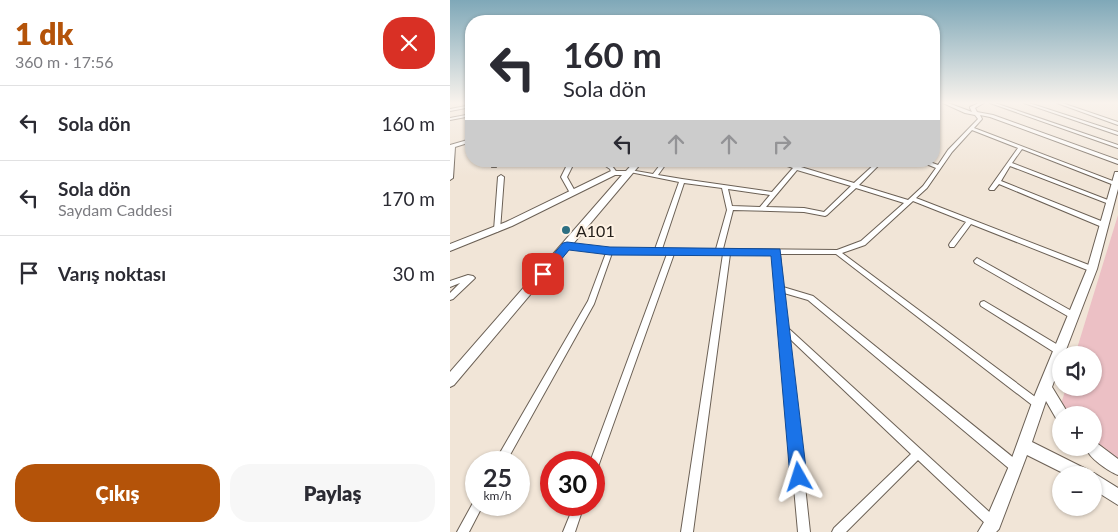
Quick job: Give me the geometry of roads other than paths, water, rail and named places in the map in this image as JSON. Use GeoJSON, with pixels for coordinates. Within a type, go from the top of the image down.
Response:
{"type":"FeatureCollection","features":[{"type":"Feature","properties":{"kind":"main road"},"geometry":{"type":"LineString","coordinates":[[450,381],[454,372],[635,167]]}},
{"type":"Feature","properties":{"kind":"main road"},"geometry":{"type":"LineString","coordinates":[[450,248],[497,230],[614,173],[631,172]]}},
{"type":"Feature","properties":{"kind":"main road"},"geometry":{"type":"LineString","coordinates":[[1062,346],[1092,270],[1117,185]]}},
{"type":"Feature","properties":{"kind":"main road"},"geometry":{"type":"LineString","coordinates":[[990,527],[1016,467],[1052,371]]}},
{"type":"Feature","properties":{"kind":"main road"},"geometry":{"type":"LineString","coordinates":[[1045,388],[1056,406]]}},
{"type":"Feature","properties":{"kind":"main road"},"geometry":{"type":"LineString","coordinates":[[1024,446],[1065,466]]}},
{"type":"Feature","properties":{"kind":"main road"},"geometry":{"type":"LineString","coordinates":[[1102,455],[1118,468]]}},
{"type":"Feature","properties":{"kind":"main road"},"geometry":{"type":"LineString","coordinates":[[1102,487],[1118,497]]}},
{"type":"Feature","properties":{"kind":"street"},"geometry":{"type":"LineString","coordinates":[[940,166],[971,128],[1117,185]]}},
{"type":"Feature","properties":{"kind":"street"},"geometry":{"type":"LineString","coordinates":[[1024,128],[1118,162]]}},
{"type":"Feature","properties":{"kind":"street"},"geometry":{"type":"LineString","coordinates":[[1062,128],[1118,148]]}},
{"type":"Feature","properties":{"kind":"street"},"geometry":{"type":"LineString","coordinates":[[1100,128],[1118,134]]}},
{"type":"Feature","properties":{"kind":"street"},"geometry":{"type":"LineString","coordinates":[[450,178],[451,147],[465,142]]}},
{"type":"Feature","properties":{"kind":"street"},"geometry":{"type":"LineString","coordinates":[[992,189],[1021,147]]}},
{"type":"Feature","properties":{"kind":"street"},"geometry":{"type":"LineString","coordinates":[[1009,164],[1111,203]]}},
{"type":"Feature","properties":{"kind":"street"},"geometry":{"type":"LineString","coordinates":[[569,167],[564,177],[573,193]]}},
{"type":"Feature","properties":{"kind":"street"},"geometry":{"type":"LineString","coordinates":[[610,167],[614,173]]}},
{"type":"Feature","properties":{"kind":"street"},"geometry":{"type":"LineString","coordinates":[[655,176],[662,167]]}},
{"type":"Feature","properties":{"kind":"street"},"geometry":{"type":"LineString","coordinates":[[729,208],[804,210],[825,214],[875,167]]}},
{"type":"Feature","properties":{"kind":"street"},"geometry":{"type":"LineString","coordinates":[[567,246],[610,251],[837,252],[863,243],[925,187],[939,167]]}},
{"type":"Feature","properties":{"kind":"street"},"geometry":{"type":"LineString","coordinates":[[761,209],[796,168],[911,200],[970,221],[1092,270]]}},
{"type":"Feature","properties":{"kind":"street"},"geometry":{"type":"LineString","coordinates":[[631,172],[773,194]]}},
{"type":"Feature","properties":{"kind":"street"},"geometry":{"type":"LineString","coordinates":[[497,230],[501,178]]}},
{"type":"Feature","properties":{"kind":"street"},"geometry":{"type":"LineString","coordinates":[[658,251],[682,181]]}},
{"type":"Feature","properties":{"kind":"street"},"geometry":{"type":"LineString","coordinates":[[998,181],[1104,225]]}},
{"type":"Feature","properties":{"kind":"street"},"geometry":{"type":"LineString","coordinates":[[687,532],[729,208],[725,188]]}},
{"type":"Feature","properties":{"kind":"street"},"geometry":{"type":"LineString","coordinates":[[952,245],[970,221]]}},
{"type":"Feature","properties":{"kind":"street"},"geometry":{"type":"LineString","coordinates":[[507,451],[591,302],[610,251]]}},
{"type":"Feature","properties":{"kind":"street"},"geometry":{"type":"LineString","coordinates":[[599,451],[672,252]]}},
{"type":"Feature","properties":{"kind":"street"},"geometry":{"type":"LineString","coordinates":[[776,252],[804,532]]}},
{"type":"Feature","properties":{"kind":"street"},"geometry":{"type":"LineString","coordinates":[[837,252],[1039,405]]}},
{"type":"Feature","properties":{"kind":"street"},"geometry":{"type":"LineString","coordinates":[[977,260],[1074,316]]}},
{"type":"Feature","properties":{"kind":"street"},"geometry":{"type":"LineString","coordinates":[[450,284],[471,278],[450,297]]}},
{"type":"Feature","properties":{"kind":"street"},"geometry":{"type":"LineString","coordinates":[[780,289],[810,298],[1016,467]]}},
{"type":"Feature","properties":{"kind":"street"},"geometry":{"type":"LineString","coordinates":[[984,304],[1052,347]]}},
{"type":"Feature","properties":{"kind":"street"},"geometry":{"type":"LineString","coordinates":[[784,330],[918,454],[990,527]]}},
{"type":"Feature","properties":{"kind":"street"},"geometry":{"type":"LineString","coordinates":[[838,532],[918,454]]}},
{"type":"Feature","properties":{"kind":"street"},"geometry":{"type":"LineString","coordinates":[[463,532],[472,516]]}},
{"type":"Feature","properties":{"kind":"street"},"geometry":{"type":"LineString","coordinates":[[568,532],[575,516]]}},
{"type":"Feature","properties":{"kind":"place","name":"A101"},"geometry":{"type":"Point","coordinates":[566,230]}}]}
